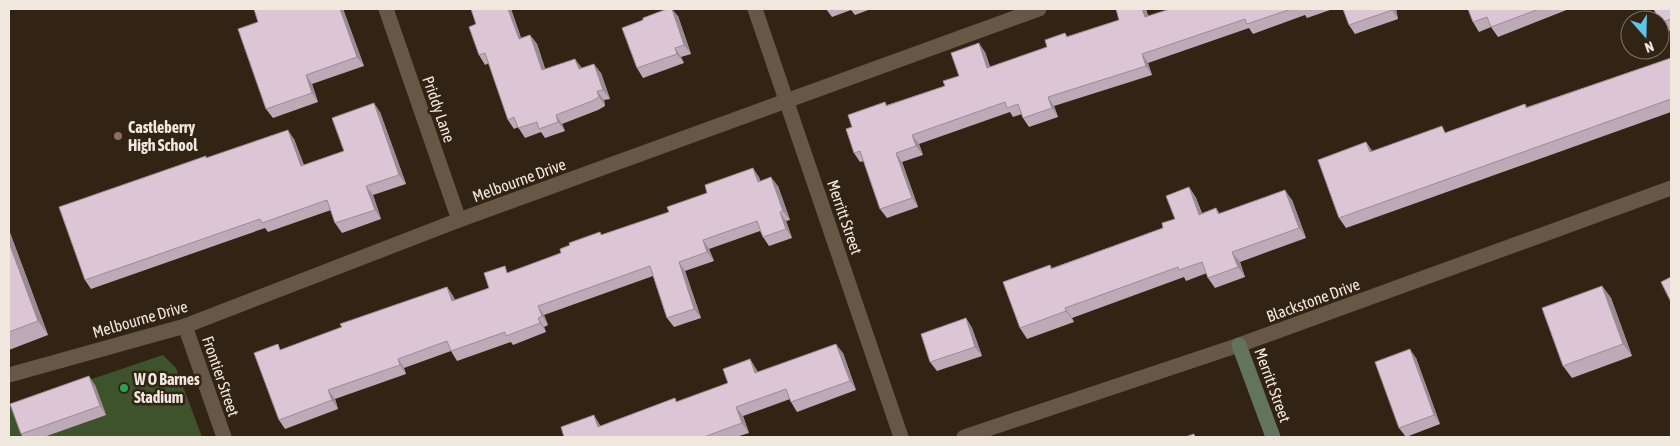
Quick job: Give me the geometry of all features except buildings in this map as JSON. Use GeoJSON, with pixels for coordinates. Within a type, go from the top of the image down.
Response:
{"type":"FeatureCollection","features":[{"type":"Feature","properties":{"kind":"street","name":"Priddy Lane"},"geometry":{"type":"LineString","coordinates":[[386,9],[459,220]]}},
{"type":"Feature","properties":{"kind":"street","name":"Merritt Street"},"geometry":{"type":"LineString","coordinates":[[755,9],[901,437]]}},
{"type":"Feature","properties":{"kind":"street","name":"Melbourne Drive"},"geometry":{"type":"LineString","coordinates":[[9,375],[185,326],[459,220],[1038,9]]}},
{"type":"Feature","properties":{"kind":"street","name":"Blackstone Drive"},"geometry":{"type":"LineString","coordinates":[[964,437],[1239,345],[1671,188]]}},
{"type":"Feature","properties":{"kind":"street","name":"Frontier Street"},"geometry":{"type":"LineString","coordinates":[[185,326],[224,437]]}},
{"type":"Feature","properties":{"kind":"street","name":"Merritt Street"},"geometry":{"type":"LineString","coordinates":[[1239,345],[1273,437]]}},
{"type":"Feature","properties":{"kind":"green space","name":"W O Barnes Stadium"},"geometry":{"type":"Polygon","coordinates":[[[163,355],[176,368],[202,437],[9,437],[9,407],[163,355]]]}},
{"type":"Feature","properties":{"kind":"place","name":"Castleberry High School"},"geometry":{"type":"Point","coordinates":[118,136]}},
{"type":"Feature","properties":{"kind":"place","name":"W O Barnes Stadium"},"geometry":{"type":"Point","coordinates":[124,388]}}]}
